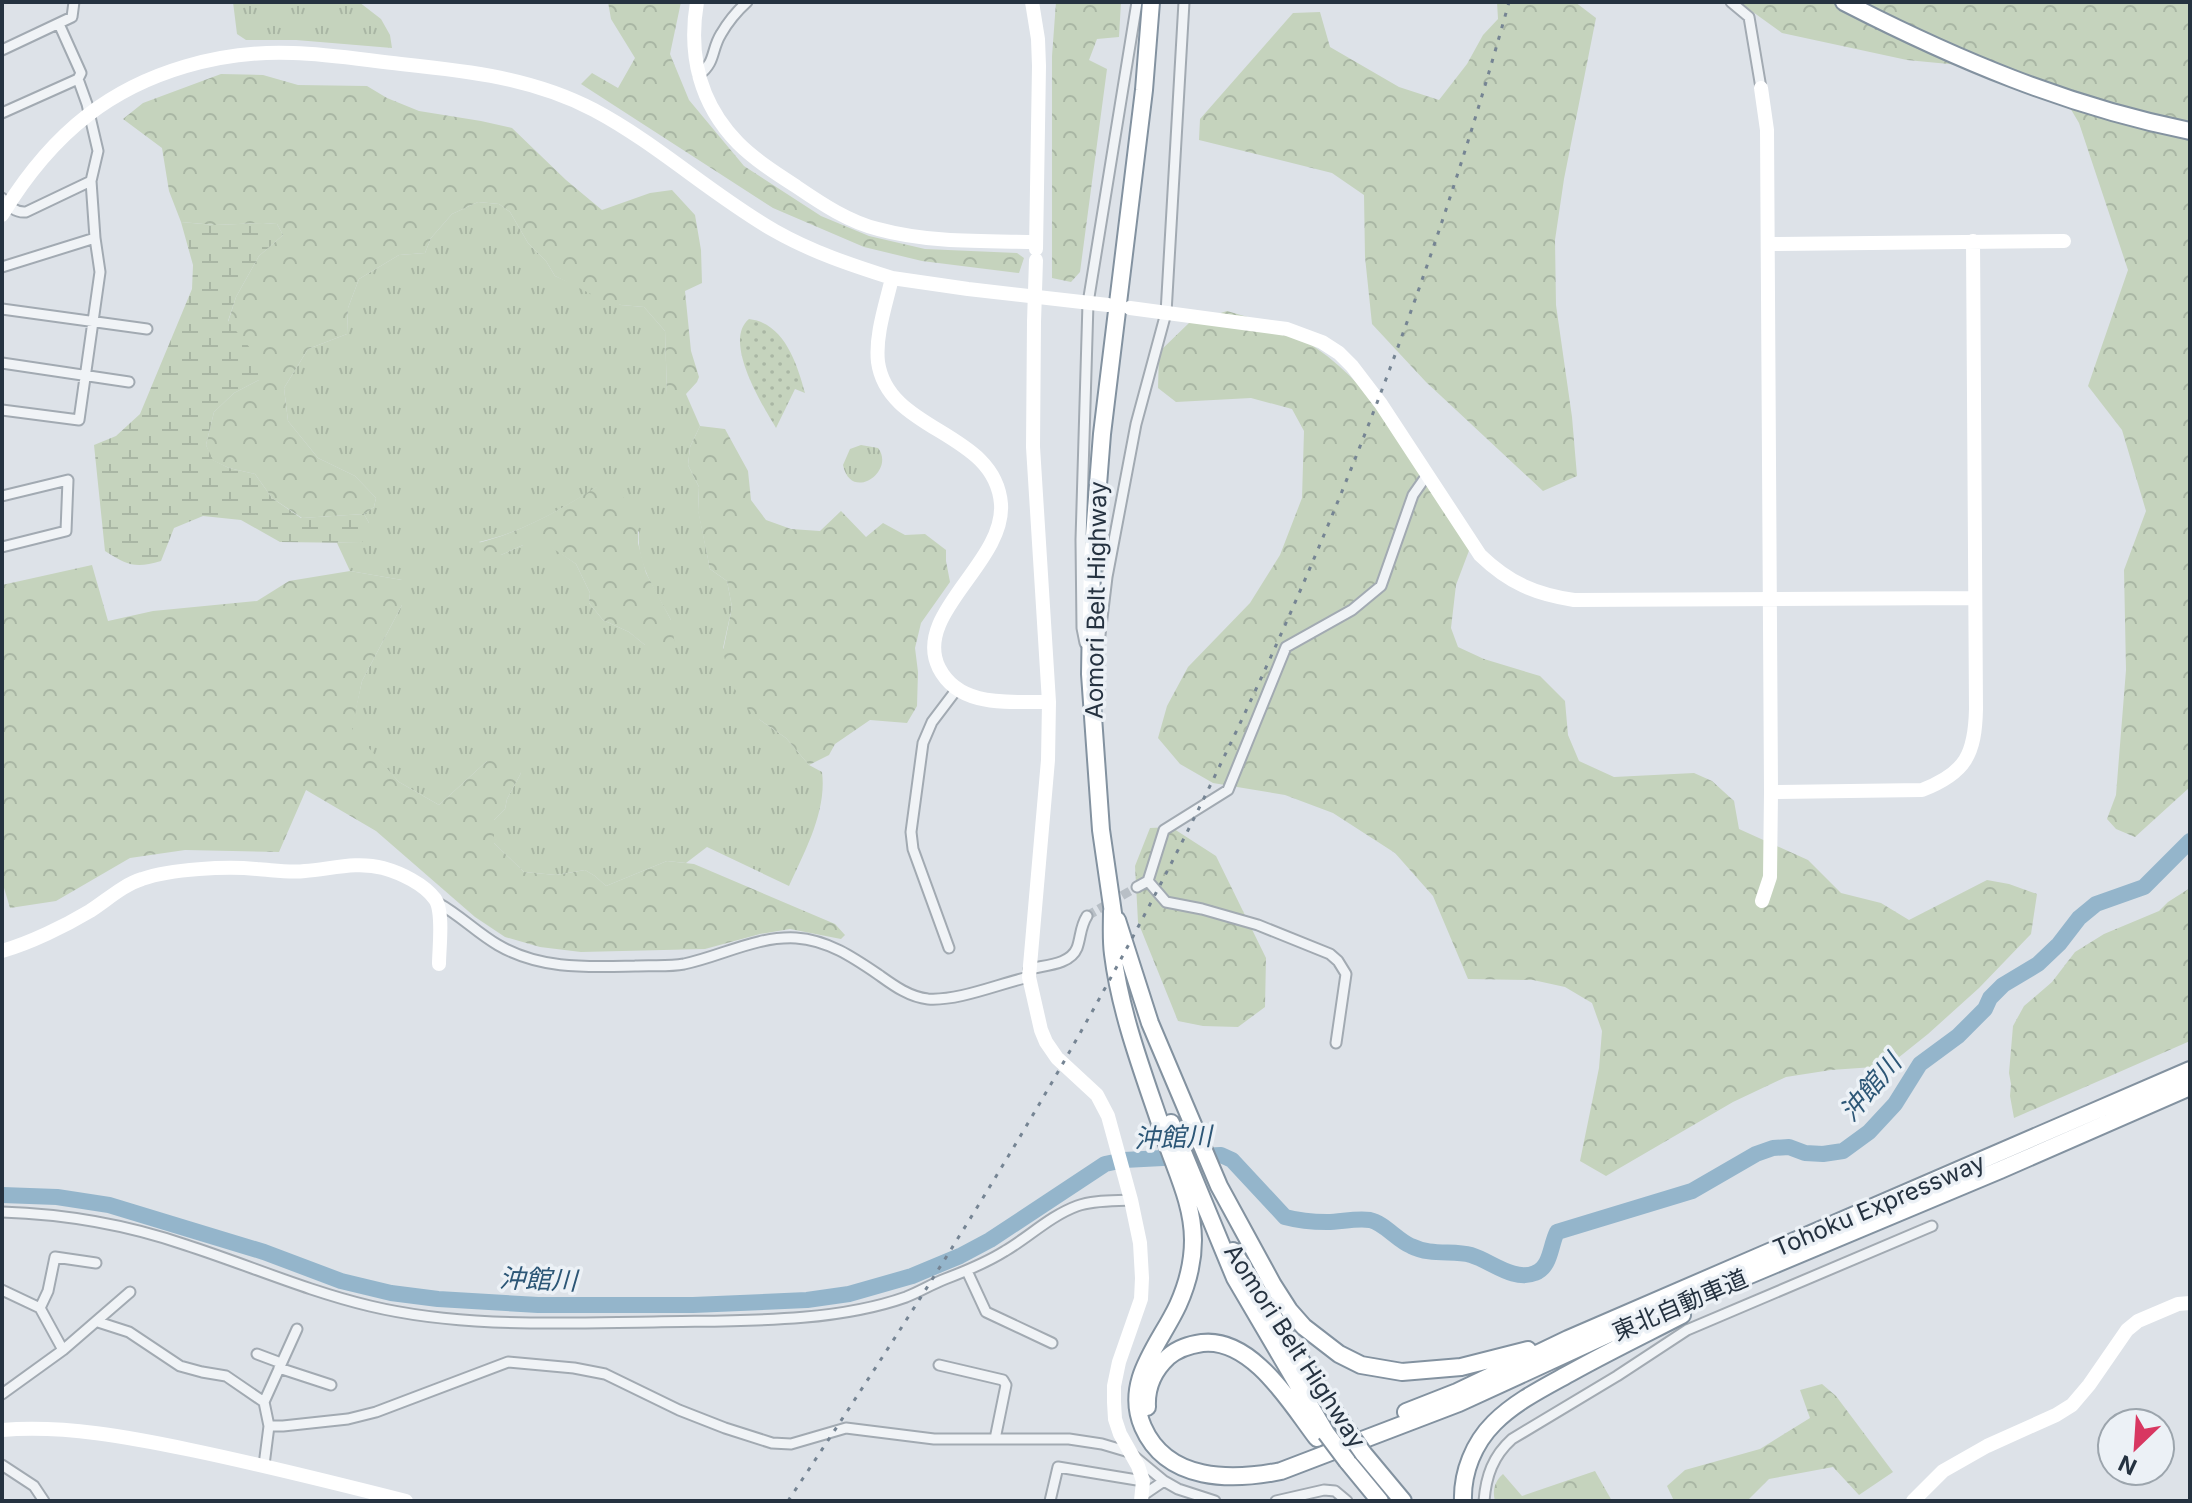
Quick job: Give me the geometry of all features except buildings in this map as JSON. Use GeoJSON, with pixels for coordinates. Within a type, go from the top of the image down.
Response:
{"type":"FeatureCollection","features":[{"type":"Feature","properties":{"kind":"highway","name":"Aomori Belt Highway"},"geometry":{"type":"LineString","coordinates":[[1151,2],[1092,561],[1090,674],[1098,799],[1111,904],[1127,985],[1175,1149],[1235,1278],[1322,1435]]}},
{"type":"Feature","properties":{"kind":"highway"},"geometry":{"type":"LineString","coordinates":[[1844,2],[1916,39],[2053,95],[2190,131]]}},
{"type":"Feature","properties":{"kind":"highway"},"geometry":{"type":"LineString","coordinates":[[1111,904],[1150,1023],[1219,1186],[1289,1310],[1304,1327],[1339,1354],[1361,1365],[1402,1372],[1461,1367],[1571,1345]]}},
{"type":"Feature","properties":{"kind":"highway","name":"Tohoku Expressway"},"geometry":{"type":"LineString","coordinates":[[1571,1345],[2190,1070]]}},
{"type":"Feature","properties":{"kind":"highway","name":"Tohoku Expressway"},"geometry":{"type":"LineString","coordinates":[[1786,1260],[2190,1087]]}},
{"type":"Feature","properties":{"kind":"highway","name":"Aomori Belt Highway"},"geometry":{"type":"LineString","coordinates":[[1190,1186],[1342,1423],[1403,1501]]}},
{"type":"Feature","properties":{"kind":"highway"},"geometry":{"type":"LineString","coordinates":[[1190,1186],[1191,1260],[1179,1303],[1143,1367],[1136,1400],[1143,1429],[1153,1445],[1167,1457],[1199,1474],[1256,1476],[1281,1471],[1459,1403],[1571,1345]]}},
{"type":"Feature","properties":{"kind":"highway"},"geometry":{"type":"LineString","coordinates":[[1463,1501],[1465,1474],[1472,1454],[1493,1424],[1514,1406],[1616,1348],[1786,1260]]}},
{"type":"Feature","properties":{"kind":"highway","name":"東北自動車道"},"geometry":{"type":"LineString","coordinates":[[1571,1345],[1786,1260]]}},
{"type":"Feature","properties":{"kind":"highway"},"geometry":{"type":"LineString","coordinates":[[1377,1501],[1343,1463],[1322,1435],[1261,1368],[1243,1354],[1208,1342],[1174,1351],[1161,1363],[1147,1396],[1148,1415],[1156,1432],[1167,1446],[1185,1459],[1206,1466],[1244,1470],[1276,1463],[1314,1449],[1457,1392],[1571,1345]]}},
{"type":"Feature","properties":{"kind":"street"},"geometry":{"type":"LineString","coordinates":[[2,50],[72,17],[74,2]]}},
{"type":"Feature","properties":{"kind":"street"},"geometry":{"type":"LineString","coordinates":[[697,2],[695,64],[718,119],[739,144],[772,171],[843,216],[875,229],[912,237],[1036,242]]}},
{"type":"Feature","properties":{"kind":"street"},"geometry":{"type":"LineString","coordinates":[[699,75],[709,67],[719,36],[747,2]]}},
{"type":"Feature","properties":{"kind":"street"},"geometry":{"type":"LineString","coordinates":[[1032,2],[1039,66],[1033,447],[1049,702],[1048,760],[1029,973],[1046,1042],[1057,1058],[1097,1095],[1114,1134],[1140,1243],[1141,1299],[1119,1362],[1114,1402],[1115,1419],[1142,1492]]}},
{"type":"Feature","properties":{"kind":"street"},"geometry":{"type":"LineString","coordinates":[[1090,674],[1082,628],[1081,540],[1088,303],[1137,2]]}},
{"type":"Feature","properties":{"kind":"street"},"geometry":{"type":"LineString","coordinates":[[1098,799],[1102,769],[1099,643],[1107,577],[1136,424],[1166,313],[1184,2]]}},
{"type":"Feature","properties":{"kind":"street"},"geometry":{"type":"LineString","coordinates":[[1731,2],[1749,17],[1767,130],[1771,792],[1770,877],[1762,901]]}},
{"type":"Feature","properties":{"kind":"street"},"geometry":{"type":"LineString","coordinates":[[2,113],[78,79],[81,73],[59,24]]}},
{"type":"Feature","properties":{"kind":"street"},"geometry":{"type":"LineString","coordinates":[[91,181],[26,212],[4,206],[33,168],[89,114],[150,80],[182,68],[228,56],[293,53],[478,72],[510,78],[562,95],[612,121],[773,230],[847,264],[892,278],[1108,305]]}},
{"type":"Feature","properties":{"kind":"street"},"geometry":{"type":"LineString","coordinates":[[2,410],[79,420],[100,272],[91,181],[98,151],[78,79]]}},
{"type":"Feature","properties":{"kind":"street"},"geometry":{"type":"LineString","coordinates":[[2,267],[95,238]]}},
{"type":"Feature","properties":{"kind":"street"},"geometry":{"type":"LineString","coordinates":[[1771,792],[1922,790],[1952,775],[1963,763],[1975,735],[1973,241]]}},
{"type":"Feature","properties":{"kind":"street"},"geometry":{"type":"LineString","coordinates":[[1768,244],[2064,241]]}},
{"type":"Feature","properties":{"kind":"street"},"geometry":{"type":"LineString","coordinates":[[892,278],[878,342],[878,360],[887,389],[907,410],[980,460],[992,473],[1001,501],[1001,516],[993,543],[939,624],[935,658],[939,668],[957,689],[973,698],[1049,702]]}},
{"type":"Feature","properties":{"kind":"street"},"geometry":{"type":"LineString","coordinates":[[1130,308],[1287,329],[1322,342],[1339,353],[1366,382],[1480,555],[1529,590],[1574,600],[1974,598]]}},
{"type":"Feature","properties":{"kind":"street"},"geometry":{"type":"LineString","coordinates":[[2,309],[147,329]]}},
{"type":"Feature","properties":{"kind":"street"},"geometry":{"type":"LineString","coordinates":[[2,363],[129,382]]}},
{"type":"Feature","properties":{"kind":"street"},"geometry":{"type":"LineString","coordinates":[[1137,887],[1148,881],[1164,830],[1228,790],[1286,647],[1352,610],[1381,586],[1413,495],[1427,475]]}},
{"type":"Feature","properties":{"kind":"street"},"geometry":{"type":"LineString","coordinates":[[2,496],[68,480],[66,531],[2,547]]}},
{"type":"Feature","properties":{"kind":"street"},"geometry":{"type":"LineString","coordinates":[[949,948],[913,849],[911,832],[926,731],[957,689]]}},
{"type":"Feature","properties":{"kind":"street"},"geometry":{"type":"LineString","coordinates":[[2,951],[88,912],[141,879],[202,870],[254,868],[281,872],[347,865],[374,867],[400,874],[428,891],[438,903],[499,946],[520,956],[565,967],[681,964],[754,942],[797,938],[817,941],[837,949],[897,988],[926,999],[960,995],[1069,960],[1076,950],[1081,925],[1087,916]]}},
{"type":"Feature","properties":{"kind":"street"},"geometry":{"type":"LineString","coordinates":[[1148,881],[1166,902],[1258,925],[1330,954],[1346,974],[1336,1043]]}},
{"type":"Feature","properties":{"kind":"street"},"geometry":{"type":"LineString","coordinates":[[438,903],[439,964]]}},
{"type":"Feature","properties":{"kind":"street"},"geometry":{"type":"LineString","coordinates":[[2,1212],[100,1223],[183,1244],[302,1286],[373,1307],[486,1322],[653,1322],[793,1318],[872,1306],[907,1296],[967,1271],[1077,1206],[1129,1195]]}},
{"type":"Feature","properties":{"kind":"street"},"geometry":{"type":"LineString","coordinates":[[1484,1501],[1486,1477],[1500,1450],[1512,1439],[1687,1330],[1932,1226]]}},
{"type":"Feature","properties":{"kind":"street"},"geometry":{"type":"LineString","coordinates":[[40,1308],[51,1282],[55,1257],[96,1263]]}},
{"type":"Feature","properties":{"kind":"street"},"geometry":{"type":"LineString","coordinates":[[967,1271],[986,1312],[1052,1343]]}},
{"type":"Feature","properties":{"kind":"street"},"geometry":{"type":"LineString","coordinates":[[2,1290],[40,1308],[63,1350]]}},
{"type":"Feature","properties":{"kind":"street"},"geometry":{"type":"LineString","coordinates":[[2,1394],[63,1350],[130,1292]]}},
{"type":"Feature","properties":{"kind":"street"},"geometry":{"type":"LineString","coordinates":[[1913,1501],[1943,1471],[2072,1405],[2127,1330],[2138,1321],[2178,1304],[2190,1303]]}},
{"type":"Feature","properties":{"kind":"street"},"geometry":{"type":"LineString","coordinates":[[98,1322],[129,1332],[180,1366],[226,1376],[264,1402]]}},
{"type":"Feature","properties":{"kind":"street"},"geometry":{"type":"LineString","coordinates":[[264,1465],[269,1426],[264,1402],[297,1329]]}},
{"type":"Feature","properties":{"kind":"street"},"geometry":{"type":"LineString","coordinates":[[257,1354],[331,1385]]}},
{"type":"Feature","properties":{"kind":"street"},"geometry":{"type":"LineString","coordinates":[[269,1426],[348,1419],[376,1412],[508,1362],[605,1374],[679,1410],[772,1443],[791,1444],[846,1428],[934,1439],[1069,1439],[1102,1444],[1129,1452],[1164,1481],[1187,1493],[1215,1501]]}},
{"type":"Feature","properties":{"kind":"street"},"geometry":{"type":"LineString","coordinates":[[939,1365],[1003,1380],[1006,1385],[995,1439]]}},
{"type":"Feature","properties":{"kind":"street"},"geometry":{"type":"LineString","coordinates":[[2,1430],[36,1427],[145,1440],[264,1465],[406,1501]]}},
{"type":"Feature","properties":{"kind":"street"},"geometry":{"type":"LineString","coordinates":[[2,1465],[34,1486],[44,1501]]}},
{"type":"Feature","properties":{"kind":"street"},"geometry":{"type":"LineString","coordinates":[[1050,1501],[1058,1467],[1142,1492],[1164,1481]]}},
{"type":"Feature","properties":{"kind":"street"},"geometry":{"type":"LineString","coordinates":[[1276,1501],[1324,1490],[1335,1491],[1347,1501]]}},
{"type":"Feature","properties":{"kind":"green space"},"geometry":{"type":"Polygon","coordinates":[[[233,2],[359,2],[381,19],[390,35],[392,48],[296,40],[246,40],[237,34],[233,2]]]}},
{"type":"Feature","properties":{"kind":"green space"},"geometry":{"type":"Polygon","coordinates":[[[608,2],[681,2],[670,54],[689,100],[744,166],[821,216],[869,236],[925,249],[1017,253],[1024,258],[1019,273],[922,261],[864,247],[773,208],[581,84],[592,73],[618,88],[635,58],[611,19],[608,2]]]}},
{"type":"Feature","properties":{"kind":"green space"},"geometry":{"type":"Polygon","coordinates":[[[1056,2],[1121,2],[1119,37],[1097,39],[1089,60],[1107,69],[1080,272],[1071,282],[1052,278],[1052,56],[1056,2]]]}},
{"type":"Feature","properties":{"kind":"green space"},"geometry":{"type":"Polygon","coordinates":[[[1497,2],[1575,2],[1596,18],[1555,240],[1556,305],[1577,476],[1543,491],[1426,382],[1372,324],[1365,257],[1364,195],[1332,173],[1199,140],[1200,119],[1293,13],[1320,12],[1330,47],[1399,87],[1439,100],[1467,64],[1483,35],[1498,19],[1497,2]]]}},
{"type":"Feature","properties":{"kind":"green space"},"geometry":{"type":"Polygon","coordinates":[[[1739,2],[2190,2],[2190,787],[2135,837],[2116,829],[2107,819],[2116,795],[2126,670],[2124,570],[2146,511],[2122,430],[2088,386],[2128,270],[2079,123],[2063,96],[1959,65],[1907,60],[1782,33],[1739,2]]]}},
{"type":"Feature","properties":{"kind":"green space"},"geometry":{"type":"Polygon","coordinates":[[[221,74],[263,75],[298,85],[367,86],[419,111],[512,128],[602,210],[650,193],[672,190],[695,215],[701,250],[702,283],[685,291],[691,351],[699,377],[697,382],[686,394],[667,394],[665,331],[644,307],[603,300],[555,276],[546,261],[528,243],[510,212],[499,204],[478,202],[452,214],[431,238],[425,253],[399,255],[359,279],[348,308],[347,334],[308,349],[284,388],[288,421],[318,458],[355,476],[376,498],[374,507],[364,514],[302,518],[272,498],[255,474],[212,460],[206,445],[214,412],[234,393],[259,380],[228,322],[236,297],[259,256],[283,235],[277,224],[181,222],[169,191],[162,148],[123,119],[143,103],[221,74]]]}},
{"type":"Feature","properties":{"kind":"green space"},"geometry":{"type":"Polygon","coordinates":[[[478,202],[499,204],[510,212],[528,243],[546,261],[555,276],[621,305],[644,307],[665,331],[667,394],[686,394],[700,426],[690,447],[688,465],[699,487],[698,509],[710,569],[727,581],[732,607],[723,648],[760,720],[786,738],[809,765],[822,772],[818,816],[789,886],[707,847],[686,863],[667,861],[606,886],[585,870],[556,875],[524,872],[494,843],[494,820],[505,809],[521,773],[487,761],[439,805],[399,782],[351,730],[362,681],[402,605],[402,580],[350,571],[337,543],[360,543],[369,523],[364,514],[374,507],[376,498],[355,476],[318,458],[288,421],[284,388],[308,349],[347,334],[348,308],[359,279],[399,255],[425,253],[431,238],[452,214],[478,202]],[[597,487],[526,526],[479,542],[501,555],[523,545],[548,544],[576,564],[590,593],[589,603],[603,620],[629,632],[645,645],[671,620],[644,567],[639,532],[597,487]]]}},
{"type":"Feature","properties":{"kind":"green space"},"geometry":{"type":"Polygon","coordinates":[[[181,222],[277,224],[283,235],[259,256],[236,297],[228,321],[264,365],[259,380],[234,393],[214,412],[206,445],[213,460],[229,468],[255,474],[272,498],[301,518],[364,514],[369,523],[369,537],[360,543],[280,542],[241,520],[203,516],[174,528],[161,561],[132,564],[105,551],[94,445],[116,436],[140,414],[192,289],[193,265],[181,222]]]}},
{"type":"Feature","properties":{"kind":"green space"},"geometry":{"type":"Polygon","coordinates":[[[1227,311],[1283,329],[1321,351],[1372,399],[1415,458],[1470,548],[1456,585],[1451,628],[1458,647],[1484,659],[1540,676],[1565,701],[1568,735],[1579,761],[1614,777],[1694,773],[1712,781],[1734,801],[1739,829],[1808,860],[1841,893],[1881,903],[1909,920],[1987,880],[2037,894],[2031,934],[1979,988],[1888,1066],[1786,1077],[1733,1102],[1606,1176],[1580,1161],[1599,1068],[1602,1031],[1592,1003],[1565,987],[1533,980],[1468,979],[1433,896],[1395,853],[1333,813],[1285,795],[1213,783],[1180,764],[1158,738],[1167,706],[1188,667],[1250,603],[1280,555],[1302,498],[1304,431],[1292,409],[1251,398],[1176,402],[1158,388],[1159,352],[1189,323],[1227,311]]]}},
{"type":"Feature","properties":{"kind":"green space"},"geometry":{"type":"Polygon","coordinates":[[[749,319],[761,322],[780,336],[793,357],[805,393],[795,389],[776,428],[755,390],[742,357],[742,329],[749,319]]]}},
{"type":"Feature","properties":{"kind":"green space"},"geometry":{"type":"Polygon","coordinates":[[[700,426],[725,429],[748,471],[751,500],[766,520],[791,529],[820,531],[841,511],[866,537],[883,523],[905,535],[925,534],[946,550],[950,582],[921,623],[915,648],[917,706],[907,723],[870,720],[835,744],[829,755],[809,765],[786,738],[749,710],[730,682],[723,651],[732,607],[727,581],[710,569],[698,511],[699,487],[688,465],[690,447],[700,426]]]}},
{"type":"Feature","properties":{"kind":"green space"},"geometry":{"type":"Polygon","coordinates":[[[861,445],[878,448],[882,457],[881,466],[870,479],[854,482],[843,465],[850,449],[861,445]]]}},
{"type":"Feature","properties":{"kind":"green space"},"geometry":{"type":"Polygon","coordinates":[[[598,486],[618,494],[638,508],[638,543],[646,573],[671,620],[675,645],[665,648],[645,645],[629,632],[603,620],[589,603],[590,593],[576,564],[548,545],[523,545],[501,555],[487,554],[478,543],[540,519],[598,486]]]}},
{"type":"Feature","properties":{"kind":"green space"},"geometry":{"type":"Polygon","coordinates":[[[92,565],[108,621],[153,611],[257,601],[289,581],[350,571],[402,580],[402,605],[362,681],[352,729],[399,782],[439,805],[487,761],[514,759],[521,773],[505,809],[494,820],[494,843],[524,872],[556,875],[585,870],[606,886],[667,861],[694,864],[835,924],[845,935],[841,939],[790,929],[705,949],[581,952],[540,947],[505,937],[475,917],[376,831],[306,790],[279,852],[185,850],[130,858],[56,901],[10,908],[2,881],[2,585],[92,565]]]}},
{"type":"Feature","properties":{"kind":"green space"},"geometry":{"type":"Polygon","coordinates":[[[1171,827],[1216,856],[1266,958],[1265,1007],[1238,1027],[1203,1026],[1178,1021],[1138,922],[1135,866],[1150,828],[1171,827]]]}},
{"type":"Feature","properties":{"kind":"green space"},"geometry":{"type":"Polygon","coordinates":[[[2190,888],[2190,1041],[2014,1118],[2009,1073],[2013,1026],[2024,1006],[2052,982],[2075,952],[2104,934],[2159,911],[2190,888]]]}},
{"type":"Feature","properties":{"kind":"green space"},"geometry":{"type":"Polygon","coordinates":[[[1822,1384],[1836,1396],[1893,1472],[1859,1495],[1833,1467],[1769,1479],[1747,1501],[1674,1501],[1667,1486],[1685,1470],[1760,1449],[1810,1418],[1800,1390],[1822,1384]]]}},
{"type":"Feature","properties":{"kind":"green space"},"geometry":{"type":"Polygon","coordinates":[[[1595,1471],[1612,1501],[1495,1501],[1495,1486],[1503,1474],[1522,1496],[1595,1471]]]}},
{"type":"Feature","properties":{"kind":"waterway","name":"沖館川"},"geometry":{"type":"LineString","coordinates":[[2,1195],[57,1197],[109,1205],[264,1252],[341,1281],[391,1293],[538,1305],[693,1305],[807,1300],[849,1294],[912,1276],[960,1256],[990,1240],[1105,1164],[1124,1160],[1221,1155],[1232,1160],[1285,1217],[1322,1222],[1370,1220],[1419,1249],[1471,1255],[1511,1273],[1527,1275],[1544,1266],[1557,1232],[1692,1191],[1756,1154],[1773,1148],[1789,1147],[1805,1153],[1823,1154],[1843,1151],[1869,1132],[1895,1104],[1920,1064],[1958,1036],[2003,985],[2038,964],[2079,918],[2096,904],[2144,887],[2190,841]]}},
{"type":"Feature","properties":{"kind":"tunnel"},"geometry":{"type":"LineString","coordinates":[[1087,916],[1137,887]]}},
{"type":"Feature","properties":{"kind":"railway"},"geometry":{"type":"LineString","coordinates":[[788,1501],[1025,1129],[1162,882],[1222,761],[1333,514],[1383,388],[1429,261],[1509,2]]}}]}
